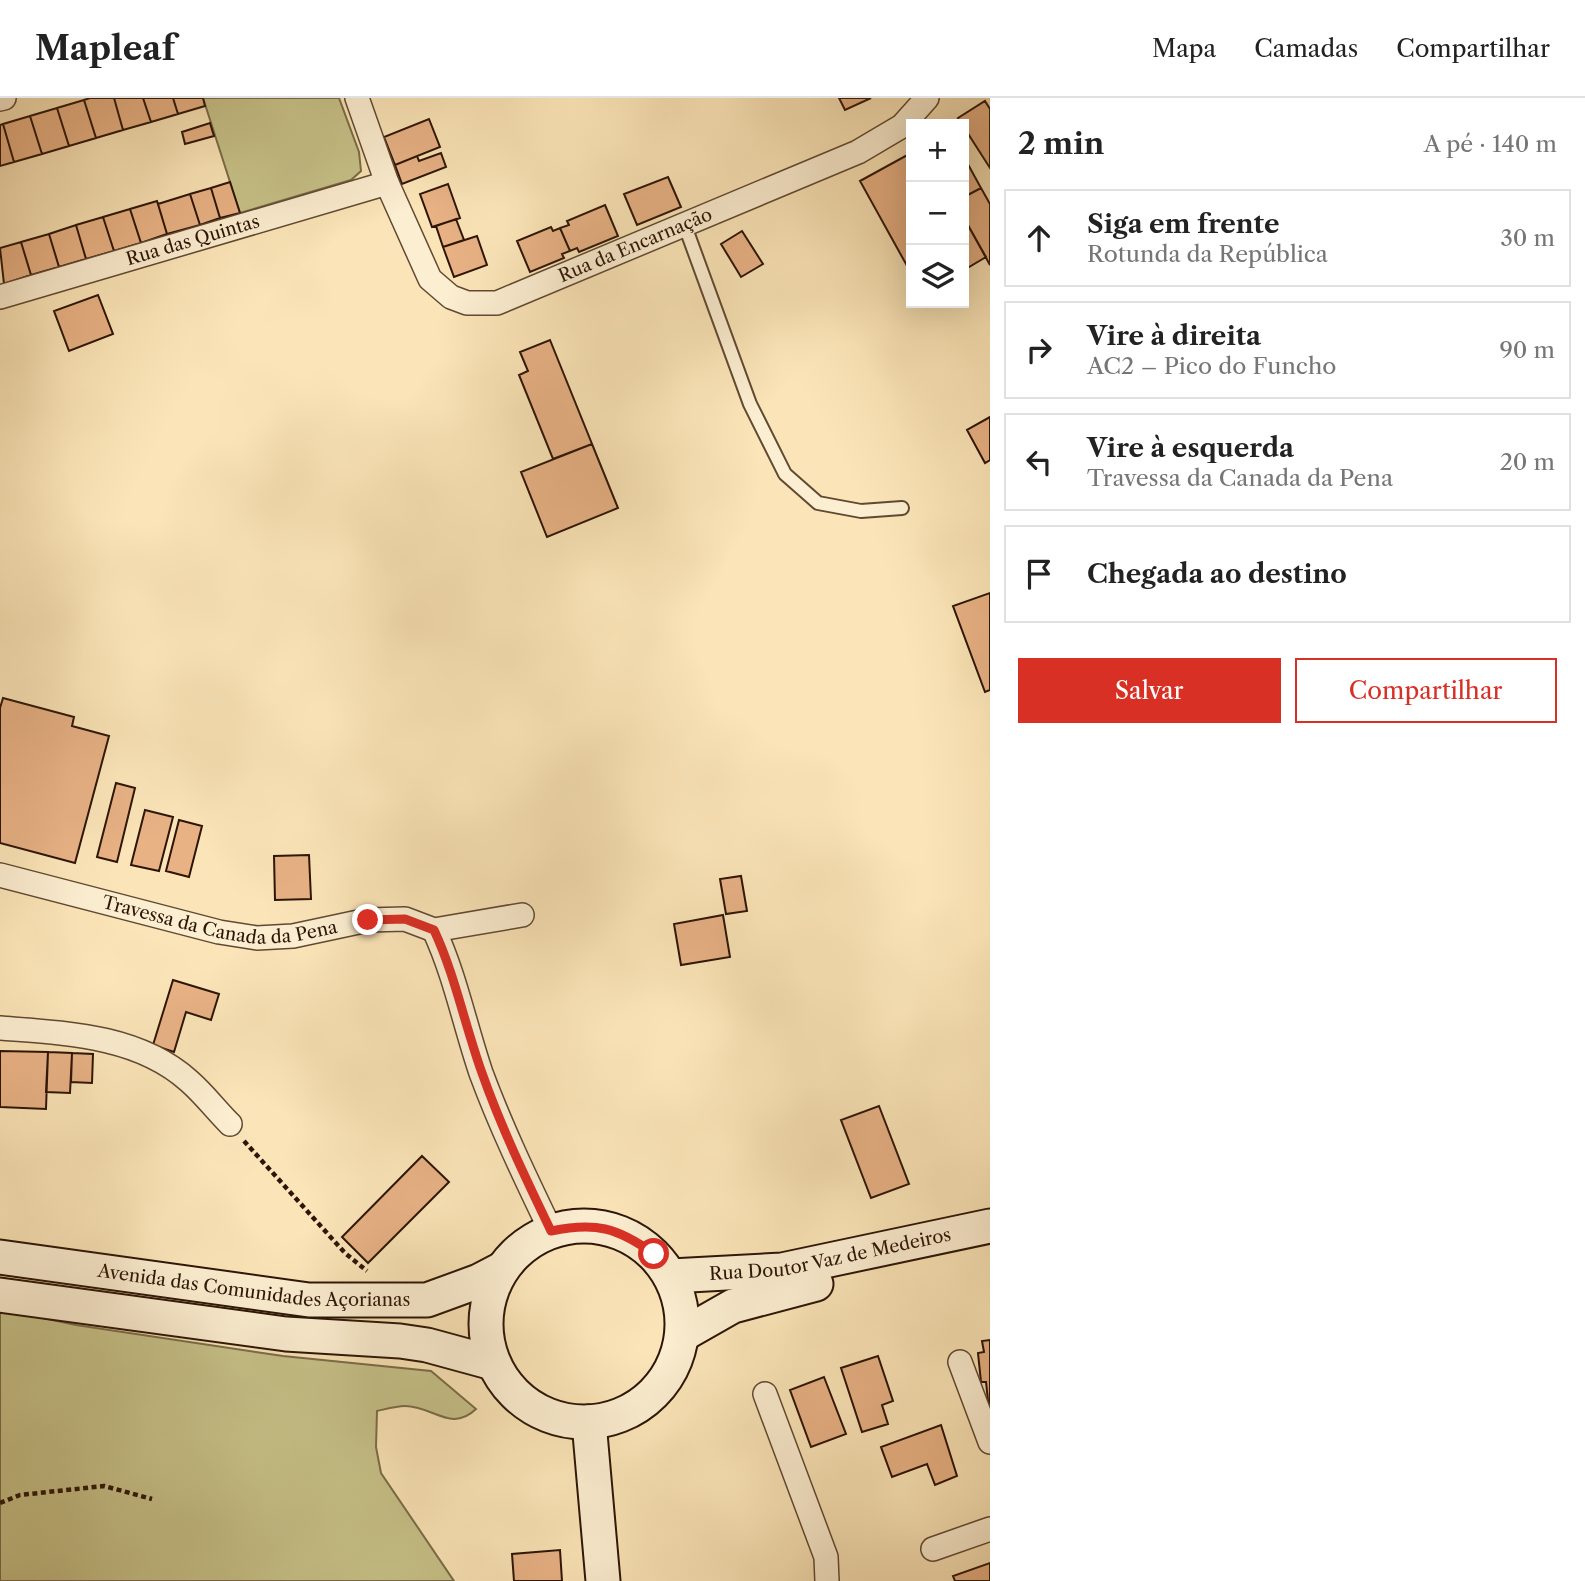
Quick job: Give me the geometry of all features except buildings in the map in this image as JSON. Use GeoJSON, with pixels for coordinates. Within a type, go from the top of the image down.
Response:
{"type":"FeatureCollection","features":[{"type":"Feature","properties":{"kind":"street","name":"Rua da Encarnação"},"geometry":{"type":"LineString","coordinates":[[357,98],[387,183],[430,279],[451,297],[467,303],[497,303],[858,152],[902,126],[927,98]]}},
{"type":"Feature","properties":{"kind":"street","name":"Rua das Quintas"},"geometry":{"type":"LineString","coordinates":[[0,297],[387,183]]}},
{"type":"Feature","properties":{"kind":"street","name":"Travessa da Canada da Pena"},"geometry":{"type":"LineString","coordinates":[[0,875],[219,932],[257,938],[293,936],[368,920],[405,919],[434,930],[522,915]]}},
{"type":"Feature","properties":{"kind":"street"},"geometry":{"type":"LineString","coordinates":[[434,930],[446,956],[482,1074],[516,1159],[551,1231]]}},
{"type":"Feature","properties":{"kind":"street"},"geometry":{"type":"LineString","coordinates":[[0,1028],[83,1035],[142,1052],[188,1079],[230,1124]]}},
{"type":"Feature","properties":{"kind":"street"},"geometry":{"type":"LineString","coordinates":[[578,1226],[606,1228],[632,1238],[654,1254],[671,1276],[681,1305],[682,1335],[672,1368],[652,1396],[612,1419],[565,1421],[542,1414],[522,1401],[505,1384],[493,1363],[485,1331],[488,1299],[502,1269],[515,1253],[551,1231],[578,1226]]}},
{"type":"Feature","properties":{"kind":"street","name":"Rua Doutor Vaz de Medeiros"},"geometry":{"type":"LineString","coordinates":[[671,1276],[782,1270],[990,1226]]}},
{"type":"Feature","properties":{"kind":"street","name":"Rua Doutor Vaz de Medeiros"},"geometry":{"type":"LineString","coordinates":[[682,1335],[733,1306],[782,1291],[990,1246]]}},
{"type":"Feature","properties":{"kind":"street","name":"Avenida das Comunidades Açorianas"},"geometry":{"type":"LineString","coordinates":[[0,1257],[322,1300],[427,1300],[479,1281],[502,1269]]}},
{"type":"Feature","properties":{"kind":"street"},"geometry":{"type":"LineString","coordinates":[[0,1294],[286,1334],[400,1341],[427,1345],[493,1363]]}},
{"type":"Feature","properties":{"kind":"street"},"geometry":{"type":"LineString","coordinates":[[960,1362],[990,1443]]}},
{"type":"Feature","properties":{"kind":"street"},"geometry":{"type":"LineString","coordinates":[[765,1394],[826,1557],[827,1581]]}},
{"type":"Feature","properties":{"kind":"street"},"geometry":{"type":"LineString","coordinates":[[590,1422],[603,1581]]}},
{"type":"Feature","properties":{"kind":"street"},"geometry":{"type":"LineString","coordinates":[[933,1549],[990,1529]]}},
{"type":"Feature","properties":{"kind":"lane"},"geometry":{"type":"LineString","coordinates":[[685,226],[750,404],[785,474],[818,503],[861,511],[902,508]]}},
{"type":"Feature","properties":{"kind":"path"},"geometry":{"type":"LineString","coordinates":[[230,1124],[345,1253],[375,1278]]}},
{"type":"Feature","properties":{"kind":"path"},"geometry":{"type":"LineString","coordinates":[[0,1503],[20,1495],[104,1486],[152,1499]]}},
{"type":"Feature","properties":{"kind":"shaded area"},"geometry":{"type":"Polygon","coordinates":[[[203,98],[339,98],[359,152],[361,171],[351,180],[240,213],[203,98]]]}},
{"type":"Feature","properties":{"kind":"shaded area"},"geometry":{"type":"Polygon","coordinates":[[[0,1309],[76,1325],[283,1356],[431,1371],[476,1409],[458,1419],[405,1406],[377,1411],[376,1447],[381,1473],[454,1581],[0,1581],[0,1309]]]}},
{"type":"Feature","properties":{"kind":"route"},"geometry":{"type":"LineString","coordinates":[[368,920],[405,919],[434,930],[446,956],[482,1074],[516,1159],[551,1231],[578,1226],[606,1228],[632,1238],[654,1254]]}}]}
